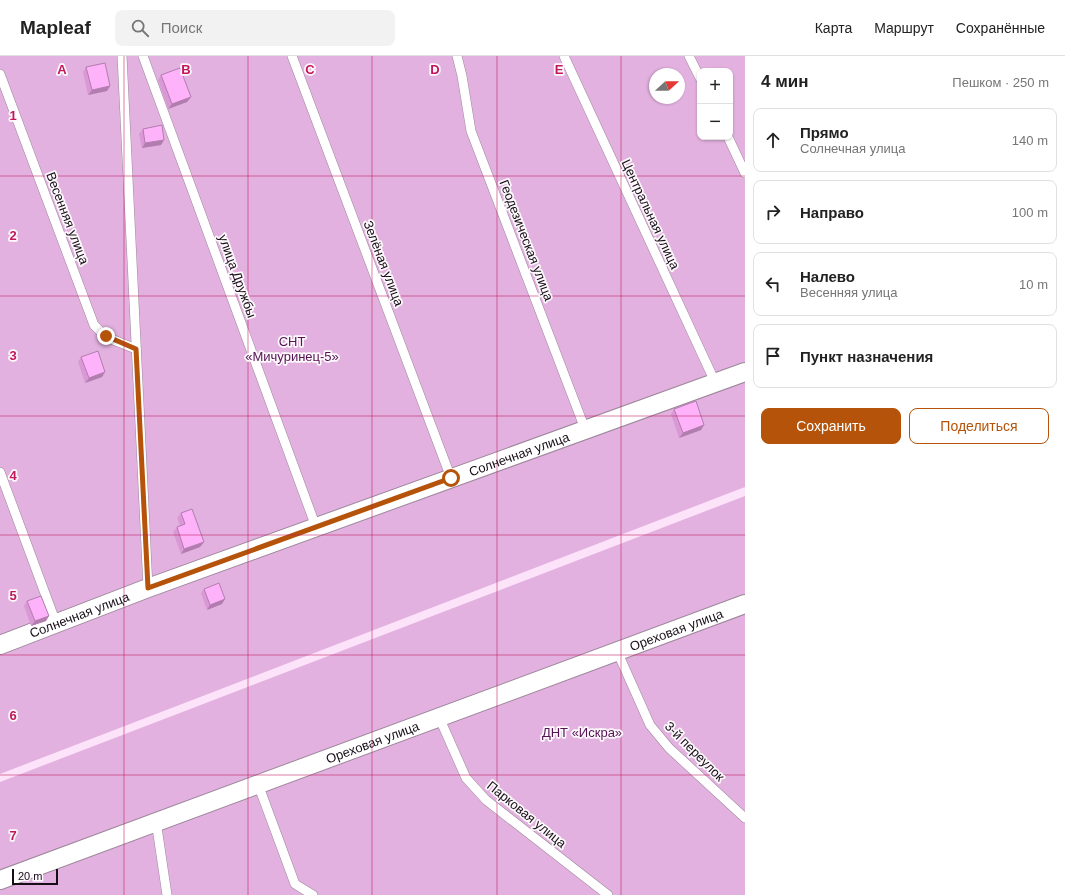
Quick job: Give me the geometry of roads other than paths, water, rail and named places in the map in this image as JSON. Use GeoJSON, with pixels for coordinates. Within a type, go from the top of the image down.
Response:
{"type":"FeatureCollection","features":[{"type":"Feature","properties":{"kind":"street","name":"Солнечная улица"},"geometry":{"type":"LineString","coordinates":[[0,645],[148,588],[745,372]]}},
{"type":"Feature","properties":{"kind":"street","name":"Ореховая улица"},"geometry":{"type":"LineString","coordinates":[[0,880],[745,604]]}},
{"type":"Feature","properties":{"kind":"lane"},"geometry":{"type":"LineString","coordinates":[[122,56],[148,588]]}},
{"type":"Feature","properties":{"kind":"lane","name":"улица Дружбы"},"geometry":{"type":"LineString","coordinates":[[143,56],[316,527]]}},
{"type":"Feature","properties":{"kind":"lane","name":"Зелёная улица"},"geometry":{"type":"LineString","coordinates":[[292,56],[451,478]]}},
{"type":"Feature","properties":{"kind":"lane","name":"Геодезическая улица"},"geometry":{"type":"LineString","coordinates":[[457,56],[462,76],[471,131],[585,429]]}},
{"type":"Feature","properties":{"kind":"lane","name":"Центральная улица"},"geometry":{"type":"LineString","coordinates":[[564,56],[715,382]]}},
{"type":"Feature","properties":{"kind":"lane"},"geometry":{"type":"LineString","coordinates":[[689,56],[697,72]]}},
{"type":"Feature","properties":{"kind":"lane","name":"Весенняя улица"},"geometry":{"type":"LineString","coordinates":[[0,74],[94,325],[106,336],[136,349]]}},
{"type":"Feature","properties":{"kind":"lane"},"geometry":{"type":"LineString","coordinates":[[729,140],[745,173]]}},
{"type":"Feature","properties":{"kind":"lane"},"geometry":{"type":"LineString","coordinates":[[0,472],[56,623]]}},
{"type":"Feature","properties":{"kind":"lane","name":"3-й переулок"},"geometry":{"type":"LineString","coordinates":[[617,651],[650,725],[669,748],[745,818]]}},
{"type":"Feature","properties":{"kind":"lane","name":"Парковая улица"},"geometry":{"type":"LineString","coordinates":[[439,717],[466,778],[486,800],[608,895]]}},
{"type":"Feature","properties":{"kind":"lane"},"geometry":{"type":"LineString","coordinates":[[258,784],[295,884],[313,895]]}},
{"type":"Feature","properties":{"kind":"lane"},"geometry":{"type":"LineString","coordinates":[[156,821],[167,895]]}},
{"type":"Feature","properties":{"kind":"park label","name":"СНТ «Мичуринец-5»"},"geometry":{"type":"Point","coordinates":[292,348]}},
{"type":"Feature","properties":{"kind":"park label","name":"ДНТ «Искра»"},"geometry":{"type":"Point","coordinates":[582,732]}}]}
